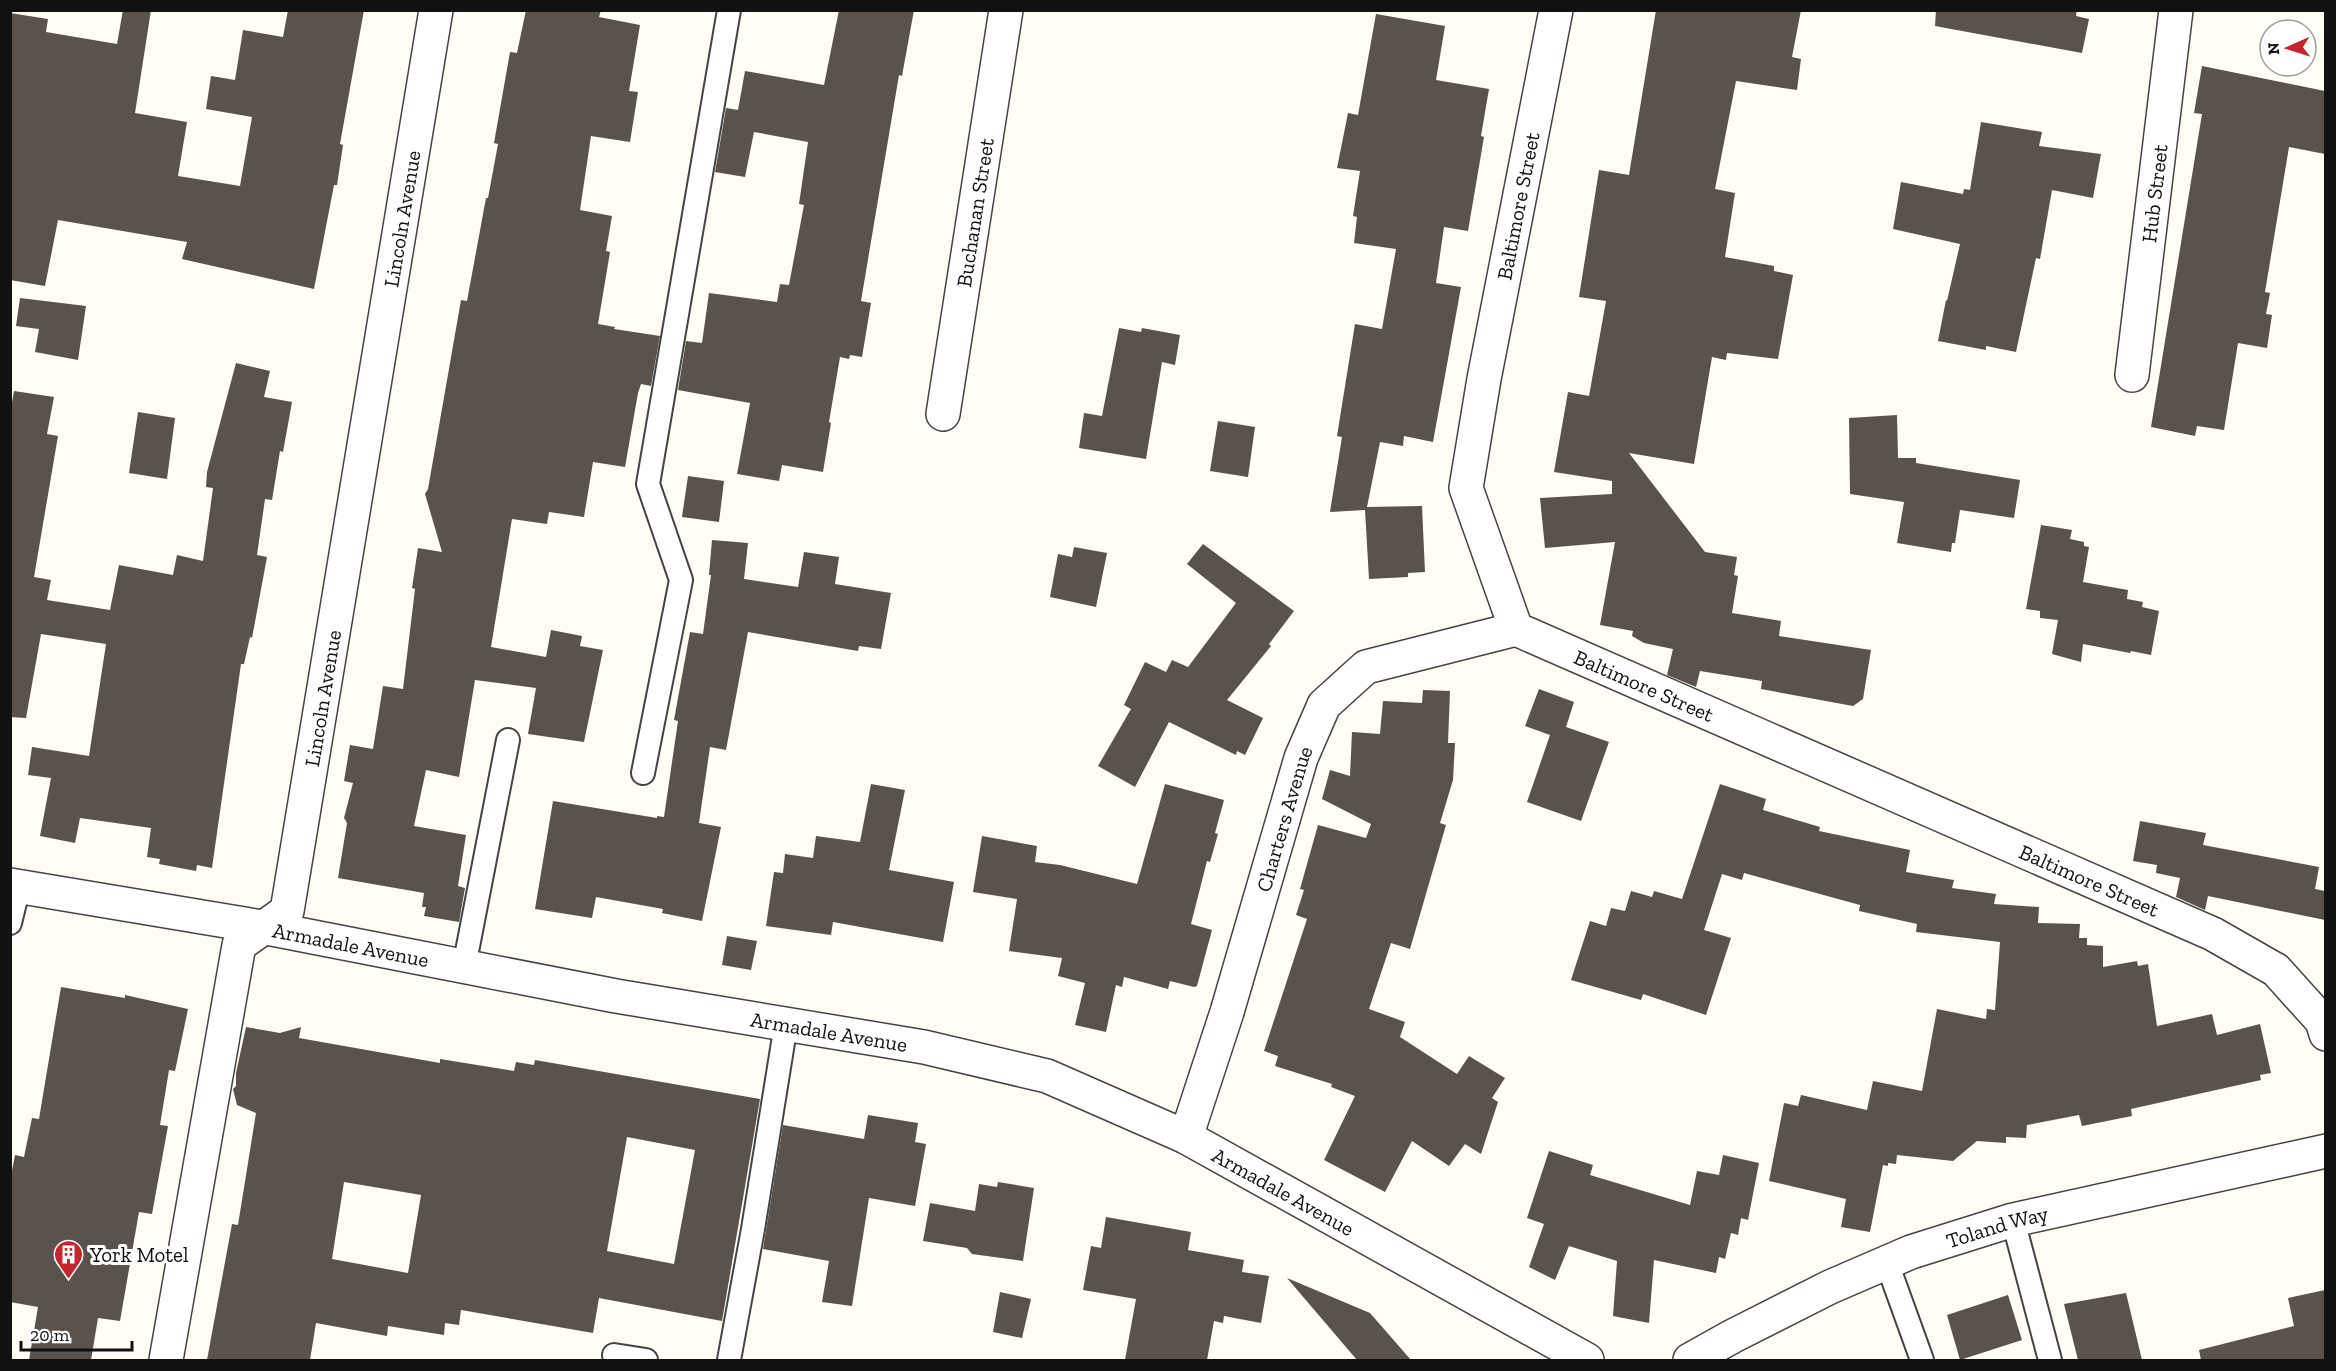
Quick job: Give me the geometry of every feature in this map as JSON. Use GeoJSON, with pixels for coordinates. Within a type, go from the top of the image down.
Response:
{"type":"FeatureCollection","features":[{"type":"Feature","properties":{"kind":"street","name":"Lincoln Avenue"},"geometry":{"type":"LineString","coordinates":[[166,1360],[239,945],[287,911],[436,10]]}},
{"type":"Feature","properties":{"kind":"street","name":"Buchanan Street"},"geometry":{"type":"LineString","coordinates":[[943,414],[1006,10]]}},
{"type":"Feature","properties":{"kind":"street","name":"Baltimore Street"},"geometry":{"type":"LineString","coordinates":[[1556,10],[1484,379],[1466,488],[1516,629],[2213,934],[2276,970],[2322,1021],[2325,1034]]}},
{"type":"Feature","properties":{"kind":"street","name":"Hub Street"},"geometry":{"type":"LineString","coordinates":[[2132,375],[2176,10]]}},
{"type":"Feature","properties":{"kind":"street","name":"Charters Avenue"},"geometry":{"type":"LineString","coordinates":[[1186,1137],[1227,1012],[1301,758],[1324,705],[1366,667],[1516,629]]}},
{"type":"Feature","properties":{"kind":"street","name":"Armadale Avenue"},"geometry":{"type":"LineString","coordinates":[[15,885],[262,927],[616,996],[924,1047],[1047,1076],[1186,1137],[1587,1360]]}},
{"type":"Feature","properties":{"kind":"street","name":"Toland Way"},"geometry":{"type":"LineString","coordinates":[[1690,1360],[1830,1287],[1911,1252],[2013,1220],[2325,1151]]}},
{"type":"Feature","properties":{"kind":"lane"},"geometry":{"type":"LineString","coordinates":[[643,773],[681,580],[648,484],[729,10]]}},
{"type":"Feature","properties":{"kind":"lane"},"geometry":{"type":"LineString","coordinates":[[465,967],[508,740]]}},
{"type":"Feature","properties":{"kind":"lane"},"geometry":{"type":"LineString","coordinates":[[10,923],[15,885]]}},
{"type":"Feature","properties":{"kind":"lane"},"geometry":{"type":"LineString","coordinates":[[729,1360],[786,1024]]}},
{"type":"Feature","properties":{"kind":"lane"},"geometry":{"type":"LineString","coordinates":[[2013,1220],[2050,1360]]}},
{"type":"Feature","properties":{"kind":"lane"},"geometry":{"type":"LineString","coordinates":[[1887,1263],[1922,1360]]}},
{"type":"Feature","properties":{"kind":"lane"},"geometry":{"type":"LineString","coordinates":[[614,1355],[646,1360]]}},
{"type":"Feature","properties":{"kind":"building"},"geometry":{"type":"Polygon","coordinates":[[[123,10],[151,10],[135,113],[187,122],[178,176],[240,186],[252,117],[206,109],[211,76],[235,80],[243,30],[283,37],[288,10],[364,10],[340,144],[343,145],[337,185],[334,185],[314,289],[182,259],[187,242],[58,220],[45,286],[10,280],[10,13],[48,19],[46,32],[117,44],[123,10]]]}},
{"type":"Feature","properties":{"kind":"building"},"geometry":{"type":"Polygon","coordinates":[[[526,10],[601,10],[599,17],[640,25],[629,91],[638,92],[630,142],[591,136],[580,210],[612,216],[606,251],[610,252],[598,324],[615,327],[614,329],[660,336],[651,386],[641,384],[638,393],[625,467],[593,462],[584,517],[549,512],[547,524],[512,519],[491,647],[546,657],[551,630],[582,636],[580,646],[603,650],[584,742],[528,734],[536,688],[475,680],[459,777],[426,770],[414,826],[466,835],[458,886],[465,888],[459,922],[424,916],[426,907],[422,907],[424,893],[338,878],[347,823],[344,818],[353,783],[344,781],[350,745],[373,749],[383,686],[403,689],[418,548],[442,552],[425,494],[428,489],[461,300],[467,301],[486,198],[488,198],[498,144],[494,143],[510,52],[517,53],[526,10]]]}},
{"type":"Feature","properties":{"kind":"building"},"geometry":{"type":"Polygon","coordinates":[[[839,10],[914,10],[902,76],[899,75],[861,301],[871,303],[862,357],[850,355],[849,359],[840,357],[823,472],[782,465],[779,481],[737,474],[750,403],[678,390],[686,341],[702,343],[709,293],[777,302],[780,284],[789,285],[804,205],[799,204],[808,142],[754,132],[745,177],[715,172],[726,108],[738,110],[745,71],[824,85],[839,10]]]}},
{"type":"Feature","properties":{"kind":"building"},"geometry":{"type":"Polygon","coordinates":[[[1656,10],[1801,10],[1792,57],[1801,59],[1797,90],[1736,81],[1715,189],[1735,193],[1725,257],[1774,266],[1774,271],[1793,275],[1778,359],[1727,353],[1726,360],[1712,357],[1694,464],[1629,453],[1705,552],[1737,557],[1734,575],[1738,576],[1732,613],[1781,621],[1779,636],[1871,650],[1863,699],[1853,706],[1761,689],[1762,681],[1700,671],[1696,687],[1667,675],[1673,649],[1644,643],[1632,636],[1633,631],[1600,625],[1615,542],[1545,548],[1540,498],[1612,494],[1612,481],[1554,472],[1568,392],[1589,396],[1606,301],[1579,297],[1599,170],[1629,175],[1656,10]]]}},
{"type":"Feature","properties":{"kind":"building"},"geometry":{"type":"Polygon","coordinates":[[[1936,10],[2077,10],[2076,16],[2089,19],[2082,53],[1935,26],[1936,10]]]}},
{"type":"Feature","properties":{"kind":"building"},"geometry":{"type":"Polygon","coordinates":[[[1376,14],[1445,26],[1436,80],[1489,89],[1481,136],[1484,137],[1468,231],[1444,227],[1436,283],[1461,287],[1433,442],[1404,436],[1403,446],[1380,442],[1367,507],[1422,506],[1425,572],[1408,573],[1408,577],[1369,579],[1365,510],[1330,512],[1342,437],[1337,436],[1355,324],[1382,329],[1396,249],[1354,243],[1357,217],[1353,216],[1360,171],[1337,168],[1348,113],[1358,115],[1376,14]]]}},
{"type":"Feature","properties":{"kind":"building"},"geometry":{"type":"Polygon","coordinates":[[[2202,66],[2325,91],[2325,154],[2289,147],[2265,292],[2270,293],[2266,314],[2272,315],[2267,348],[2238,343],[2224,430],[2197,426],[2195,436],[2151,427],[2202,114],[2194,113],[2202,66]]]}},
{"type":"Feature","properties":{"kind":"building"},"geometry":{"type":"Polygon","coordinates":[[[1981,122],[2042,132],[2039,146],[2101,154],[2093,198],[2052,190],[2040,259],[2036,258],[2016,352],[1986,346],[1986,350],[1938,341],[1960,244],[1893,229],[1901,182],[1963,194],[1964,189],[1970,190],[1981,122]]]}},
{"type":"Feature","properties":{"kind":"building"},"geometry":{"type":"Polygon","coordinates":[[[20,298],[86,306],[78,360],[35,352],[39,329],[16,326],[20,298]]]}},
{"type":"Feature","properties":{"kind":"building"},"geometry":{"type":"Polygon","coordinates":[[[1119,328],[1141,332],[1142,328],[1180,335],[1175,365],[1162,362],[1146,459],[1079,448],[1084,413],[1102,416],[1119,328]]]}},
{"type":"Feature","properties":{"kind":"building"},"geometry":{"type":"Polygon","coordinates":[[[236,363],[270,371],[264,397],[292,402],[283,452],[280,451],[272,500],[265,499],[257,555],[267,557],[252,638],[250,637],[244,664],[241,664],[212,868],[197,865],[196,871],[159,864],[160,859],[147,857],[151,828],[80,818],[75,843],[40,836],[51,778],[28,775],[32,747],[89,756],[106,644],[41,634],[26,718],[10,717],[10,414],[14,391],[54,397],[47,434],[58,436],[34,577],[51,580],[47,600],[110,610],[119,565],[173,575],[177,555],[203,561],[213,488],[206,487],[207,472],[236,363]]]}},
{"type":"Feature","properties":{"kind":"building"},"geometry":{"type":"Polygon","coordinates":[[[138,412],[175,418],[167,479],[129,473],[138,412]]]}},
{"type":"Feature","properties":{"kind":"building"},"geometry":{"type":"Polygon","coordinates":[[[1897,415],[1898,458],[1916,458],[1916,463],[2020,480],[2014,518],[1960,510],[1955,543],[1952,543],[1951,552],[1897,543],[1904,502],[1850,494],[1849,418],[1897,415]]]}},
{"type":"Feature","properties":{"kind":"building"},"geometry":{"type":"Polygon","coordinates":[[[1218,421],[1255,427],[1248,477],[1210,471],[1218,421]]]}},
{"type":"Feature","properties":{"kind":"building"},"geometry":{"type":"Polygon","coordinates":[[[688,476],[724,481],[719,522],[682,517],[688,476]]]}},
{"type":"Feature","properties":{"kind":"building"},"geometry":{"type":"Polygon","coordinates":[[[2041,525],[2072,530],[2070,539],[2084,542],[2084,546],[2089,547],[2083,582],[2128,590],[2127,599],[2143,602],[2142,607],[2159,611],[2151,655],[2083,644],[2081,662],[2052,654],[2058,620],[2040,618],[2040,611],[2026,609],[2041,525]]]}},
{"type":"Feature","properties":{"kind":"building"},"geometry":{"type":"Polygon","coordinates":[[[712,540],[748,543],[744,579],[798,587],[804,552],[839,557],[835,584],[891,593],[881,649],[859,646],[858,651],[748,632],[726,750],[710,747],[699,823],[721,827],[702,921],[662,913],[663,909],[596,897],[592,918],[535,909],[553,801],[657,818],[657,816],[664,817],[678,721],[674,720],[690,632],[703,634],[711,575],[709,575],[712,540]]]}},
{"type":"Feature","properties":{"kind":"building"},"geometry":{"type":"Polygon","coordinates":[[[1203,544],[1294,611],[1269,644],[1271,646],[1227,700],[1263,718],[1245,755],[1237,751],[1236,755],[1169,722],[1135,787],[1098,766],[1131,709],[1124,705],[1145,662],[1166,672],[1172,660],[1188,667],[1236,603],[1187,564],[1203,544]]]}},
{"type":"Feature","properties":{"kind":"building"},"geometry":{"type":"Polygon","coordinates":[[[1074,547],[1107,553],[1096,607],[1050,597],[1058,554],[1072,557],[1074,547]]]}},
{"type":"Feature","properties":{"kind":"building"},"geometry":{"type":"Polygon","coordinates":[[[1539,689],[1574,702],[1566,727],[1609,742],[1581,821],[1527,802],[1550,735],[1525,726],[1539,689]]]}},
{"type":"Feature","properties":{"kind":"building"},"geometry":{"type":"Polygon","coordinates":[[[1423,690],[1450,691],[1448,743],[1455,743],[1453,780],[1440,823],[1446,825],[1410,949],[1391,943],[1369,1009],[1405,1022],[1400,1037],[1457,1074],[1469,1056],[1505,1078],[1492,1098],[1498,1102],[1481,1154],[1465,1144],[1449,1166],[1412,1141],[1385,1192],[1324,1160],[1355,1096],[1331,1087],[1332,1084],[1275,1066],[1278,1056],[1264,1051],[1307,919],[1296,915],[1304,890],[1300,889],[1318,825],[1366,838],[1371,824],[1322,799],[1330,770],[1350,776],[1352,732],[1380,734],[1383,701],[1422,703],[1423,690]]]}},
{"type":"Feature","properties":{"kind":"building"},"geometry":{"type":"Polygon","coordinates":[[[871,784],[905,790],[889,870],[954,882],[943,942],[833,922],[831,935],[766,926],[774,872],[783,873],[785,854],[813,858],[816,836],[860,842],[871,784]]]}},
{"type":"Feature","properties":{"kind":"building"},"geometry":{"type":"Polygon","coordinates":[[[1165,784],[1224,800],[1215,833],[1218,834],[1210,862],[1207,861],[1191,924],[1212,930],[1197,986],[1170,981],[1168,989],[1124,977],[1122,987],[1116,985],[1106,1032],[1075,1025],[1085,983],[1058,976],[1062,958],[1009,951],[1017,899],[973,892],[982,836],[1037,846],[1035,862],[1060,865],[1137,884],[1165,784]]]}},
{"type":"Feature","properties":{"kind":"building"},"geometry":{"type":"Polygon","coordinates":[[[1720,784],[1766,799],[1763,810],[1820,827],[1819,831],[1910,850],[1906,872],[1954,880],[1952,888],[1996,894],[1994,904],[2039,907],[2038,923],[2080,924],[2079,938],[2087,938],[2087,945],[2103,946],[2103,967],[2137,961],[2138,966],[2148,964],[2157,1026],[2212,1014],[2217,1035],[2260,1024],[2271,1073],[2260,1075],[2261,1080],[2131,1109],[2132,1116],[2082,1126],[2079,1115],[2027,1125],[2026,1138],[2006,1137],[2006,1143],[1977,1141],[1953,1161],[1897,1155],[1896,1164],[1883,1165],[1870,1232],[1841,1227],[1846,1199],[1769,1181],[1784,1103],[1798,1106],[1801,1095],[1867,1110],[1873,1081],[1922,1091],[1937,1009],[1986,1019],[1987,1009],[1995,1010],[2000,942],[1916,932],[1917,924],[1859,911],[1860,905],[1744,873],[1742,880],[1722,874],[1704,930],[1731,938],[1706,1015],[1643,994],[1641,1000],[1571,980],[1590,921],[1606,926],[1611,908],[1625,911],[1631,891],[1652,897],[1654,891],[1682,899],[1720,784]]]}},
{"type":"Feature","properties":{"kind":"building"},"geometry":{"type":"Polygon","coordinates":[[[2140,821],[2206,833],[2203,845],[2319,867],[2315,889],[2325,891],[2325,920],[2208,896],[2205,910],[2176,897],[2180,878],[2156,873],[2157,865],[2133,861],[2140,821]]]}},
{"type":"Feature","properties":{"kind":"building"},"geometry":{"type":"Polygon","coordinates":[[[727,936],[757,941],[751,970],[722,965],[727,936]]]}},
{"type":"Feature","properties":{"kind":"building"},"geometry":{"type":"Polygon","coordinates":[[[61,987],[125,998],[125,995],[188,1009],[175,1071],[169,1070],[160,1125],[168,1126],[152,1214],[139,1212],[120,1321],[98,1318],[91,1360],[29,1360],[38,1307],[10,1302],[10,1181],[15,1155],[24,1157],[32,1118],[39,1119],[61,987]]]}},
{"type":"Feature","properties":{"kind":"building"},"geometry":{"type":"Polygon","coordinates":[[[246,1027],[280,1033],[301,1027],[299,1038],[440,1063],[440,1059],[514,1071],[516,1062],[534,1065],[535,1060],[760,1099],[722,1321],[599,1298],[593,1333],[461,1310],[459,1325],[445,1323],[444,1335],[388,1326],[387,1336],[316,1323],[310,1360],[207,1360],[232,1224],[238,1225],[256,1113],[237,1105],[233,1089],[236,1086],[236,1073],[246,1027]],[[627,1137],[607,1251],[674,1264],[695,1150],[627,1137]],[[344,1182],[332,1259],[408,1273],[421,1195],[344,1182]]]}},
{"type":"Feature","properties":{"kind":"building"},"geometry":{"type":"Polygon","coordinates":[[[868,1115],[918,1123],[915,1142],[926,1144],[915,1206],[869,1198],[852,1306],[822,1302],[829,1261],[763,1249],[783,1125],[864,1139],[868,1115]]]}},
{"type":"Feature","properties":{"kind":"building"},"geometry":{"type":"Polygon","coordinates":[[[1549,1151],[1593,1165],[1590,1175],[1690,1205],[1697,1171],[1719,1175],[1723,1155],[1759,1163],[1748,1220],[1741,1218],[1738,1235],[1731,1233],[1725,1259],[1719,1257],[1716,1273],[1654,1260],[1649,1323],[1613,1316],[1617,1261],[1569,1246],[1555,1280],[1529,1267],[1544,1224],[1527,1218],[1549,1151]]]}},
{"type":"Feature","properties":{"kind":"building"},"geometry":{"type":"Polygon","coordinates":[[[998,1182],[1034,1188],[1023,1261],[972,1254],[967,1248],[923,1241],[930,1203],[975,1211],[979,1184],[997,1187],[998,1182]]]}},
{"type":"Feature","properties":{"kind":"building"},"geometry":{"type":"Polygon","coordinates":[[[1106,1217],[1191,1232],[1188,1250],[1244,1260],[1242,1272],[1269,1276],[1261,1323],[1224,1316],[1223,1323],[1214,1321],[1207,1360],[1125,1360],[1136,1299],[1083,1290],[1091,1246],[1101,1248],[1106,1217]]]}},
{"type":"Feature","properties":{"kind":"building"},"geometry":{"type":"Polygon","coordinates":[[[1287,1278],[1370,1313],[1411,1360],[1357,1360],[1287,1278]]]}},
{"type":"Feature","properties":{"kind":"building"},"geometry":{"type":"Polygon","coordinates":[[[2325,1290],[2325,1360],[2201,1360],[2199,1350],[2294,1326],[2288,1298],[2325,1290]]]}},
{"type":"Feature","properties":{"kind":"building"},"geometry":{"type":"Polygon","coordinates":[[[1000,1292],[1031,1299],[1022,1338],[993,1332],[1000,1292]]]}},
{"type":"Feature","properties":{"kind":"building"},"geometry":{"type":"Polygon","coordinates":[[[2126,1293],[2142,1360],[2078,1360],[2064,1304],[2126,1293]]]}},
{"type":"Feature","properties":{"kind":"building"},"geometry":{"type":"Polygon","coordinates":[[[2008,1295],[2022,1340],[1960,1360],[1947,1315],[2008,1295]]]}},
{"type":"Feature","properties":{"kind":"place","name":"York Motel"},"geometry":{"type":"Point","coordinates":[69,1280]}}]}
